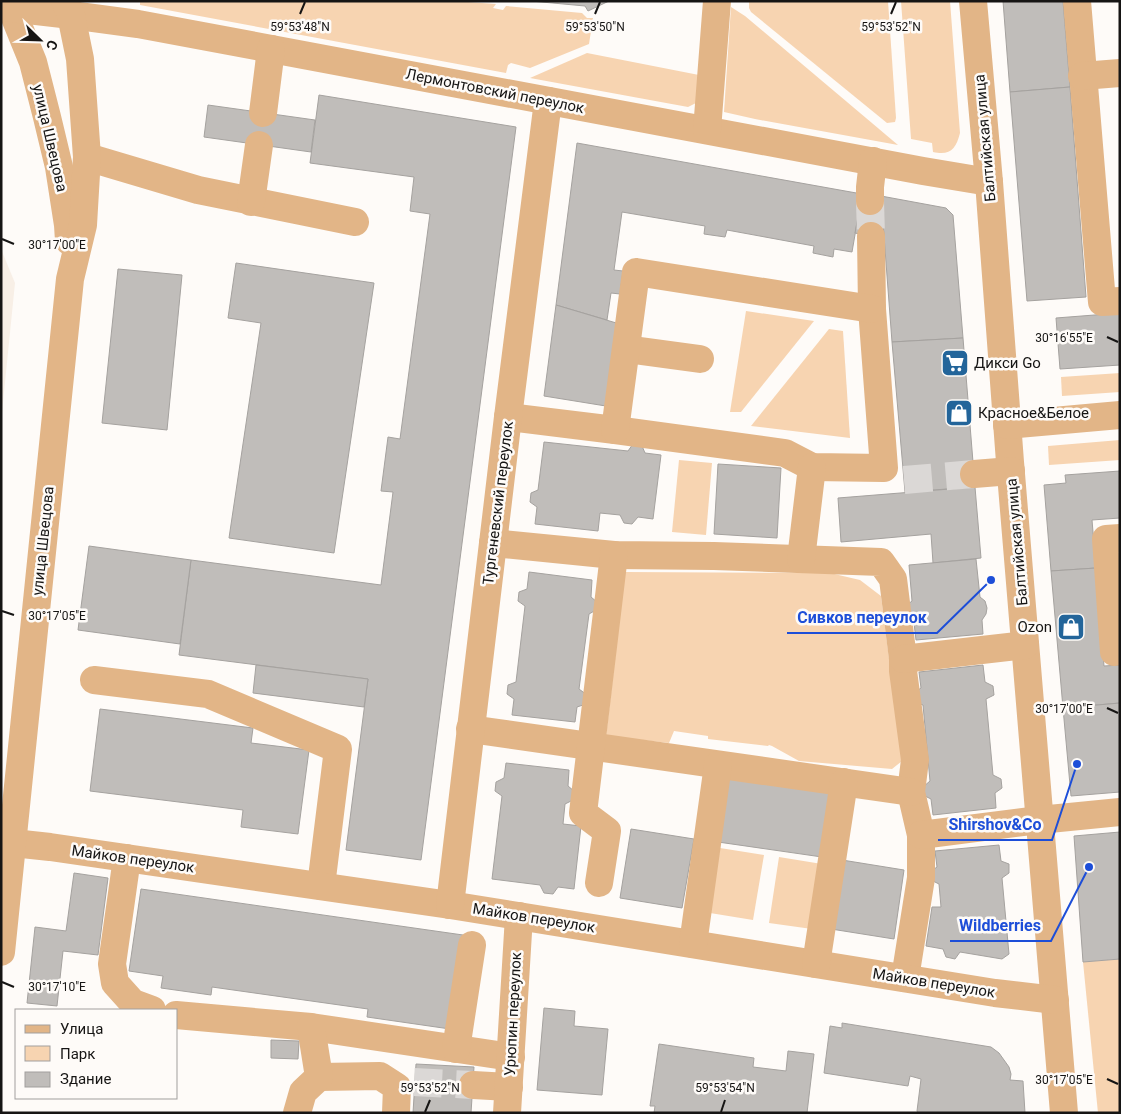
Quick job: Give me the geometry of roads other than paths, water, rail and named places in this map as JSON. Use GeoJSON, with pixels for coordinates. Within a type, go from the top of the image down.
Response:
{"type":"FeatureCollection","features":[{"type":"Feature","properties":{"kind":"street"},"geometry":{"type":"LineString","coordinates":[[708,130],[717,1]]}},
{"type":"Feature","properties":{"kind":"street","name":"Балтийская улица"},"geometry":{"type":"LineString","coordinates":[[972,1],[1064,1113]]}},
{"type":"Feature","properties":{"kind":"street"},"geometry":{"type":"LineString","coordinates":[[1077,1],[1102,302],[1120,301]]}},
{"type":"Feature","properties":{"kind":"street","name":"Лермонтовский переулок"},"geometry":{"type":"LineString","coordinates":[[7,6],[68,8],[138,24],[988,182]]}},
{"type":"Feature","properties":{"kind":"street","name":"улица Швецова"},"geometry":{"type":"LineString","coordinates":[[7,6],[32,62],[59,167],[68,226],[70,279]]}},
{"type":"Feature","properties":{"kind":"street","name":"улица Швецова"},"geometry":{"type":"LineString","coordinates":[[1,952],[70,279],[83,225],[87,157],[80,59],[68,8]]}},
{"type":"Feature","properties":{"kind":"street"},"geometry":{"type":"LineString","coordinates":[[262,113],[271,48]]}},
{"type":"Feature","properties":{"kind":"street"},"geometry":{"type":"LineString","coordinates":[[1082,76],[1120,74]]}},
{"type":"Feature","properties":{"kind":"street","name":"Тургеневский переулок"},"geometry":{"type":"LineString","coordinates":[[450,905],[548,101]]}},
{"type":"Feature","properties":{"kind":"street"},"geometry":{"type":"LineString","coordinates":[[251,202],[258,145]]}},
{"type":"Feature","properties":{"kind":"street"},"geometry":{"type":"LineString","coordinates":[[87,157],[198,190],[355,222]]}},
{"type":"Feature","properties":{"kind":"street"},"geometry":{"type":"LineString","coordinates":[[870,201],[873,161]]}},
{"type":"Feature","properties":{"kind":"street"},"geometry":{"type":"LineString","coordinates":[[508,417],[785,453],[812,467],[894,474],[872,309],[870,236]]}},
{"type":"Feature","properties":{"kind":"street"},"geometry":{"type":"LineString","coordinates":[[616,430],[636,272],[872,309]]}},
{"type":"Feature","properties":{"kind":"street"},"geometry":{"type":"LineString","coordinates":[[626,349],[700,359]]}},
{"type":"Feature","properties":{"kind":"street"},"geometry":{"type":"LineString","coordinates":[[1007,424],[1120,415]]}},
{"type":"Feature","properties":{"kind":"street"},"geometry":{"type":"LineString","coordinates":[[801,559],[812,467]]}},
{"type":"Feature","properties":{"kind":"street"},"geometry":{"type":"LineString","coordinates":[[974,474],[1011,470]]}},
{"type":"Feature","properties":{"kind":"street"},"geometry":{"type":"LineString","coordinates":[[1120,538],[1106,539],[1114,652],[1120,652]]}},
{"type":"Feature","properties":{"kind":"street"},"geometry":{"type":"LineString","coordinates":[[493,544],[614,555],[714,556],[881,562],[893,578],[915,760],[911,792],[921,835],[922,878],[905,978]]}},
{"type":"Feature","properties":{"kind":"street"},"geometry":{"type":"LineString","coordinates":[[599,883],[606,831],[582,813],[614,555]]}},
{"type":"Feature","properties":{"kind":"street"},"geometry":{"type":"LineString","coordinates":[[903,659],[1025,645]]}},
{"type":"Feature","properties":{"kind":"street"},"geometry":{"type":"LineString","coordinates":[[94,680],[208,694],[338,748],[321,886]]}},
{"type":"Feature","properties":{"kind":"street"},"geometry":{"type":"LineString","coordinates":[[470,729],[911,792]]}},
{"type":"Feature","properties":{"kind":"street"},"geometry":{"type":"LineString","coordinates":[[693,944],[718,765]]}},
{"type":"Feature","properties":{"kind":"street"},"geometry":{"type":"LineString","coordinates":[[816,964],[844,782]]}},
{"type":"Feature","properties":{"kind":"street"},"geometry":{"type":"LineString","coordinates":[[921,835],[1120,812]]}},
{"type":"Feature","properties":{"kind":"street","name":"Майков переулок"},"geometry":{"type":"LineString","coordinates":[[13,843],[450,905],[995,993],[1054,1000]]}},
{"type":"Feature","properties":{"kind":"street"},"geometry":{"type":"LineString","coordinates":[[126,858],[112,964],[115,983],[133,1003],[149,1009]]}},
{"type":"Feature","properties":{"kind":"street","name":"Урюпин переулок"},"geometry":{"type":"LineString","coordinates":[[508,1100],[519,916]]}},
{"type":"Feature","properties":{"kind":"street"},"geometry":{"type":"LineString","coordinates":[[456,1049],[472,945]]}},
{"type":"Feature","properties":{"kind":"street"},"geometry":{"type":"LineString","coordinates":[[178,1015],[311,1027],[511,1057]]}},
{"type":"Feature","properties":{"kind":"street"},"geometry":{"type":"LineString","coordinates":[[311,1027],[319,1077]]}},
{"type":"Feature","properties":{"kind":"street"},"geometry":{"type":"LineString","coordinates":[[298,1113],[303,1092],[319,1077],[380,1076],[403,1094]]}},
{"type":"Feature","properties":{"kind":"street"},"geometry":{"type":"LineString","coordinates":[[473,1085],[508,1100]]}},
{"type":"Feature","properties":{"kind":"tunnel"},"geometry":{"type":"LineString","coordinates":[[870,201],[871,236]]}},
{"type":"Feature","properties":{"kind":"tunnel"},"geometry":{"type":"LineString","coordinates":[[904,480],[974,474]]}},
{"type":"Feature","properties":{"kind":"tunnel"},"geometry":{"type":"LineString","coordinates":[[414,1082],[473,1085]]}},
{"type":"Feature","properties":{"kind":"place","name":"Дикси Go"},"geometry":{"type":"Point","coordinates":[955,363]}},
{"type":"Feature","properties":{"kind":"place","name":"Красное&Белое"},"geometry":{"type":"Point","coordinates":[959,413]}},
{"type":"Feature","properties":{"kind":"place","name":"Сивков переулок"},"geometry":{"type":"Point","coordinates":[991,580]}},
{"type":"Feature","properties":{"kind":"place","name":"Ozon"},"geometry":{"type":"Point","coordinates":[1071,627]}},
{"type":"Feature","properties":{"kind":"place","name":"Shirshov&Co"},"geometry":{"type":"Point","coordinates":[1077,764]}},
{"type":"Feature","properties":{"kind":"place","name":"Wildberries"},"geometry":{"type":"Point","coordinates":[1089,867]}}]}
